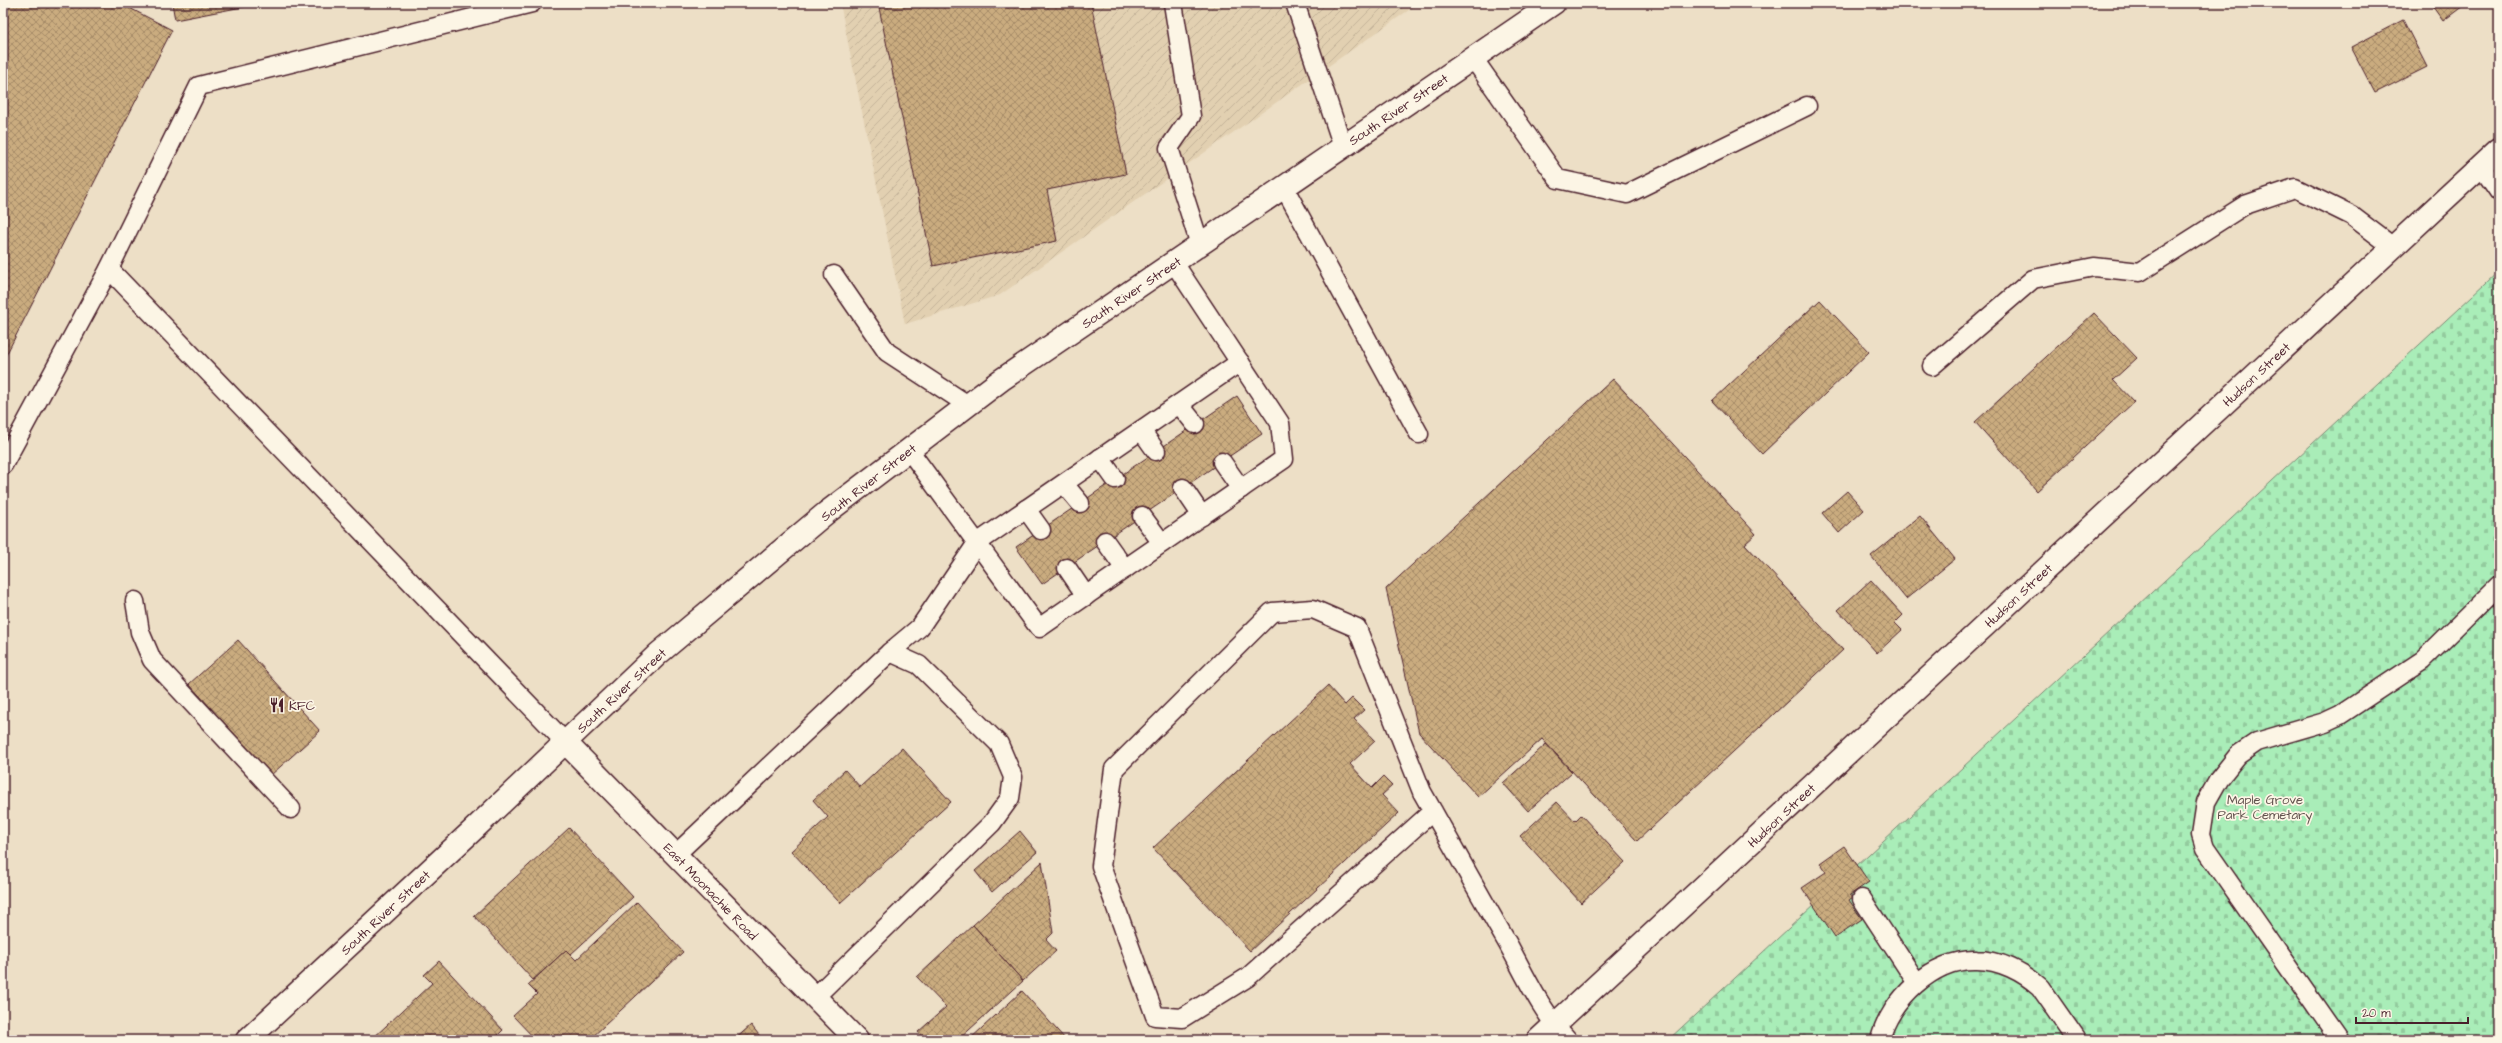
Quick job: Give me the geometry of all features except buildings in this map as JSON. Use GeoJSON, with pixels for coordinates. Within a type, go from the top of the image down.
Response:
{"type":"FeatureCollection","features":[{"type":"Feature","properties":{"kind":"main road","name":"South River Street"},"geometry":{"type":"LineString","coordinates":[[246,1040],[658,654],[826,513],[1001,380],[1554,3]]}},
{"type":"Feature","properties":{"kind":"main road","name":"Hudson Street"},"geometry":{"type":"LineString","coordinates":[[1538,1040],[1560,1033],[2393,247],[2499,149]]}},
{"type":"Feature","properties":{"kind":"main road","name":"East Moonachie Road"},"geometry":{"type":"LineString","coordinates":[[565,742],[856,1040]]}},
{"type":"Feature","properties":{"kind":"lane"},"geometry":{"type":"LineString","coordinates":[[3,465],[109,269],[199,86],[532,3]]}},
{"type":"Feature","properties":{"kind":"lane"},"geometry":{"type":"LineString","coordinates":[[1173,3],[1191,116],[1168,148],[1200,244]]}},
{"type":"Feature","properties":{"kind":"lane"},"geometry":{"type":"LineString","coordinates":[[1295,3],[1343,147]]}},
{"type":"Feature","properties":{"kind":"lane"},"geometry":{"type":"LineString","coordinates":[[1473,58],[1558,180],[1627,194],[1807,106]]}},
{"type":"Feature","properties":{"kind":"lane"},"geometry":{"type":"LineString","coordinates":[[2481,166],[2499,192]]}},
{"type":"Feature","properties":{"kind":"lane"},"geometry":{"type":"LineString","coordinates":[[1284,187],[1419,434]]}},
{"type":"Feature","properties":{"kind":"lane"},"geometry":{"type":"LineString","coordinates":[[1932,366],[2033,279],[2094,267],[2140,272],[2245,205],[2295,188],[2352,216],[2393,247]]}},
{"type":"Feature","properties":{"kind":"lane"},"geometry":{"type":"LineString","coordinates":[[909,450],[1039,628],[1241,490],[1284,459],[1280,423],[1174,262]]}},
{"type":"Feature","properties":{"kind":"lane"},"geometry":{"type":"LineString","coordinates":[[109,269],[565,742]]}},
{"type":"Feature","properties":{"kind":"lane"},"geometry":{"type":"LineString","coordinates":[[834,276],[887,352],[968,405]]}},
{"type":"Feature","properties":{"kind":"lane"},"geometry":{"type":"LineString","coordinates":[[675,855],[890,652],[920,627],[977,543],[1240,362]]}},
{"type":"Feature","properties":{"kind":"lane"},"geometry":{"type":"LineString","coordinates":[[1179,404],[1195,424]]}},
{"type":"Feature","properties":{"kind":"lane"},"geometry":{"type":"LineString","coordinates":[[1141,430],[1156,451]]}},
{"type":"Feature","properties":{"kind":"lane"},"geometry":{"type":"LineString","coordinates":[[1100,458],[1115,479]]}},
{"type":"Feature","properties":{"kind":"lane"},"geometry":{"type":"LineString","coordinates":[[1222,462],[1241,490]]}},
{"type":"Feature","properties":{"kind":"lane"},"geometry":{"type":"LineString","coordinates":[[1064,484],[1080,503]]}},
{"type":"Feature","properties":{"kind":"lane"},"geometry":{"type":"LineString","coordinates":[[1183,488],[1202,516]]}},
{"type":"Feature","properties":{"kind":"lane"},"geometry":{"type":"LineString","coordinates":[[1026,509],[1041,530]]}},
{"type":"Feature","properties":{"kind":"lane"},"geometry":{"type":"LineString","coordinates":[[1142,516],[1162,543]]}},
{"type":"Feature","properties":{"kind":"lane"},"geometry":{"type":"LineString","coordinates":[[1106,541],[1125,569]]}},
{"type":"Feature","properties":{"kind":"lane"},"geometry":{"type":"LineString","coordinates":[[1067,568],[1086,596]]}},
{"type":"Feature","properties":{"kind":"lane"},"geometry":{"type":"LineString","coordinates":[[2338,1040],[2205,848],[2201,835],[2206,802],[2219,779],[2246,748],[2268,738],[2324,722],[2340,715],[2423,660],[2499,585]]}},
{"type":"Feature","properties":{"kind":"lane"},"geometry":{"type":"LineString","coordinates":[[136,601],[140,632],[152,660],[291,809]]}},
{"type":"Feature","properties":{"kind":"lane"},"geometry":{"type":"LineString","coordinates":[[1433,811],[1248,977],[1182,1018],[1155,1016],[1101,866],[1114,769],[1272,612],[1313,609],[1357,628],[1422,792],[1433,811],[1560,1033]]}},
{"type":"Feature","properties":{"kind":"lane"},"geometry":{"type":"LineString","coordinates":[[815,997],[992,823],[1010,798],[1013,777],[999,744],[919,665],[890,652]]}},
{"type":"Feature","properties":{"kind":"lane"},"geometry":{"type":"LineString","coordinates":[[1862,900],[1917,983]]}},
{"type":"Feature","properties":{"kind":"lane"},"geometry":{"type":"LineString","coordinates":[[1880,1040],[1889,1015],[1900,998],[1917,983],[1941,968],[1975,959],[2001,964],[2024,975],[2040,987],[2077,1040]]}},
{"type":"Feature","properties":{"kind":"shaded area"},"geometry":{"type":"Polygon","coordinates":[[[840,3],[1419,3],[1000,295],[905,324],[840,3]]]}},
{"type":"Feature","properties":{"kind":"green space","name":"Maple Grove Park Cemetary"},"geometry":{"type":"Polygon","coordinates":[[[2499,271],[2499,1040],[1668,1040],[2499,271]]]}},
{"type":"Feature","properties":{"kind":"place","name":"KFC"},"geometry":{"type":"Point","coordinates":[277,705]}}]}
